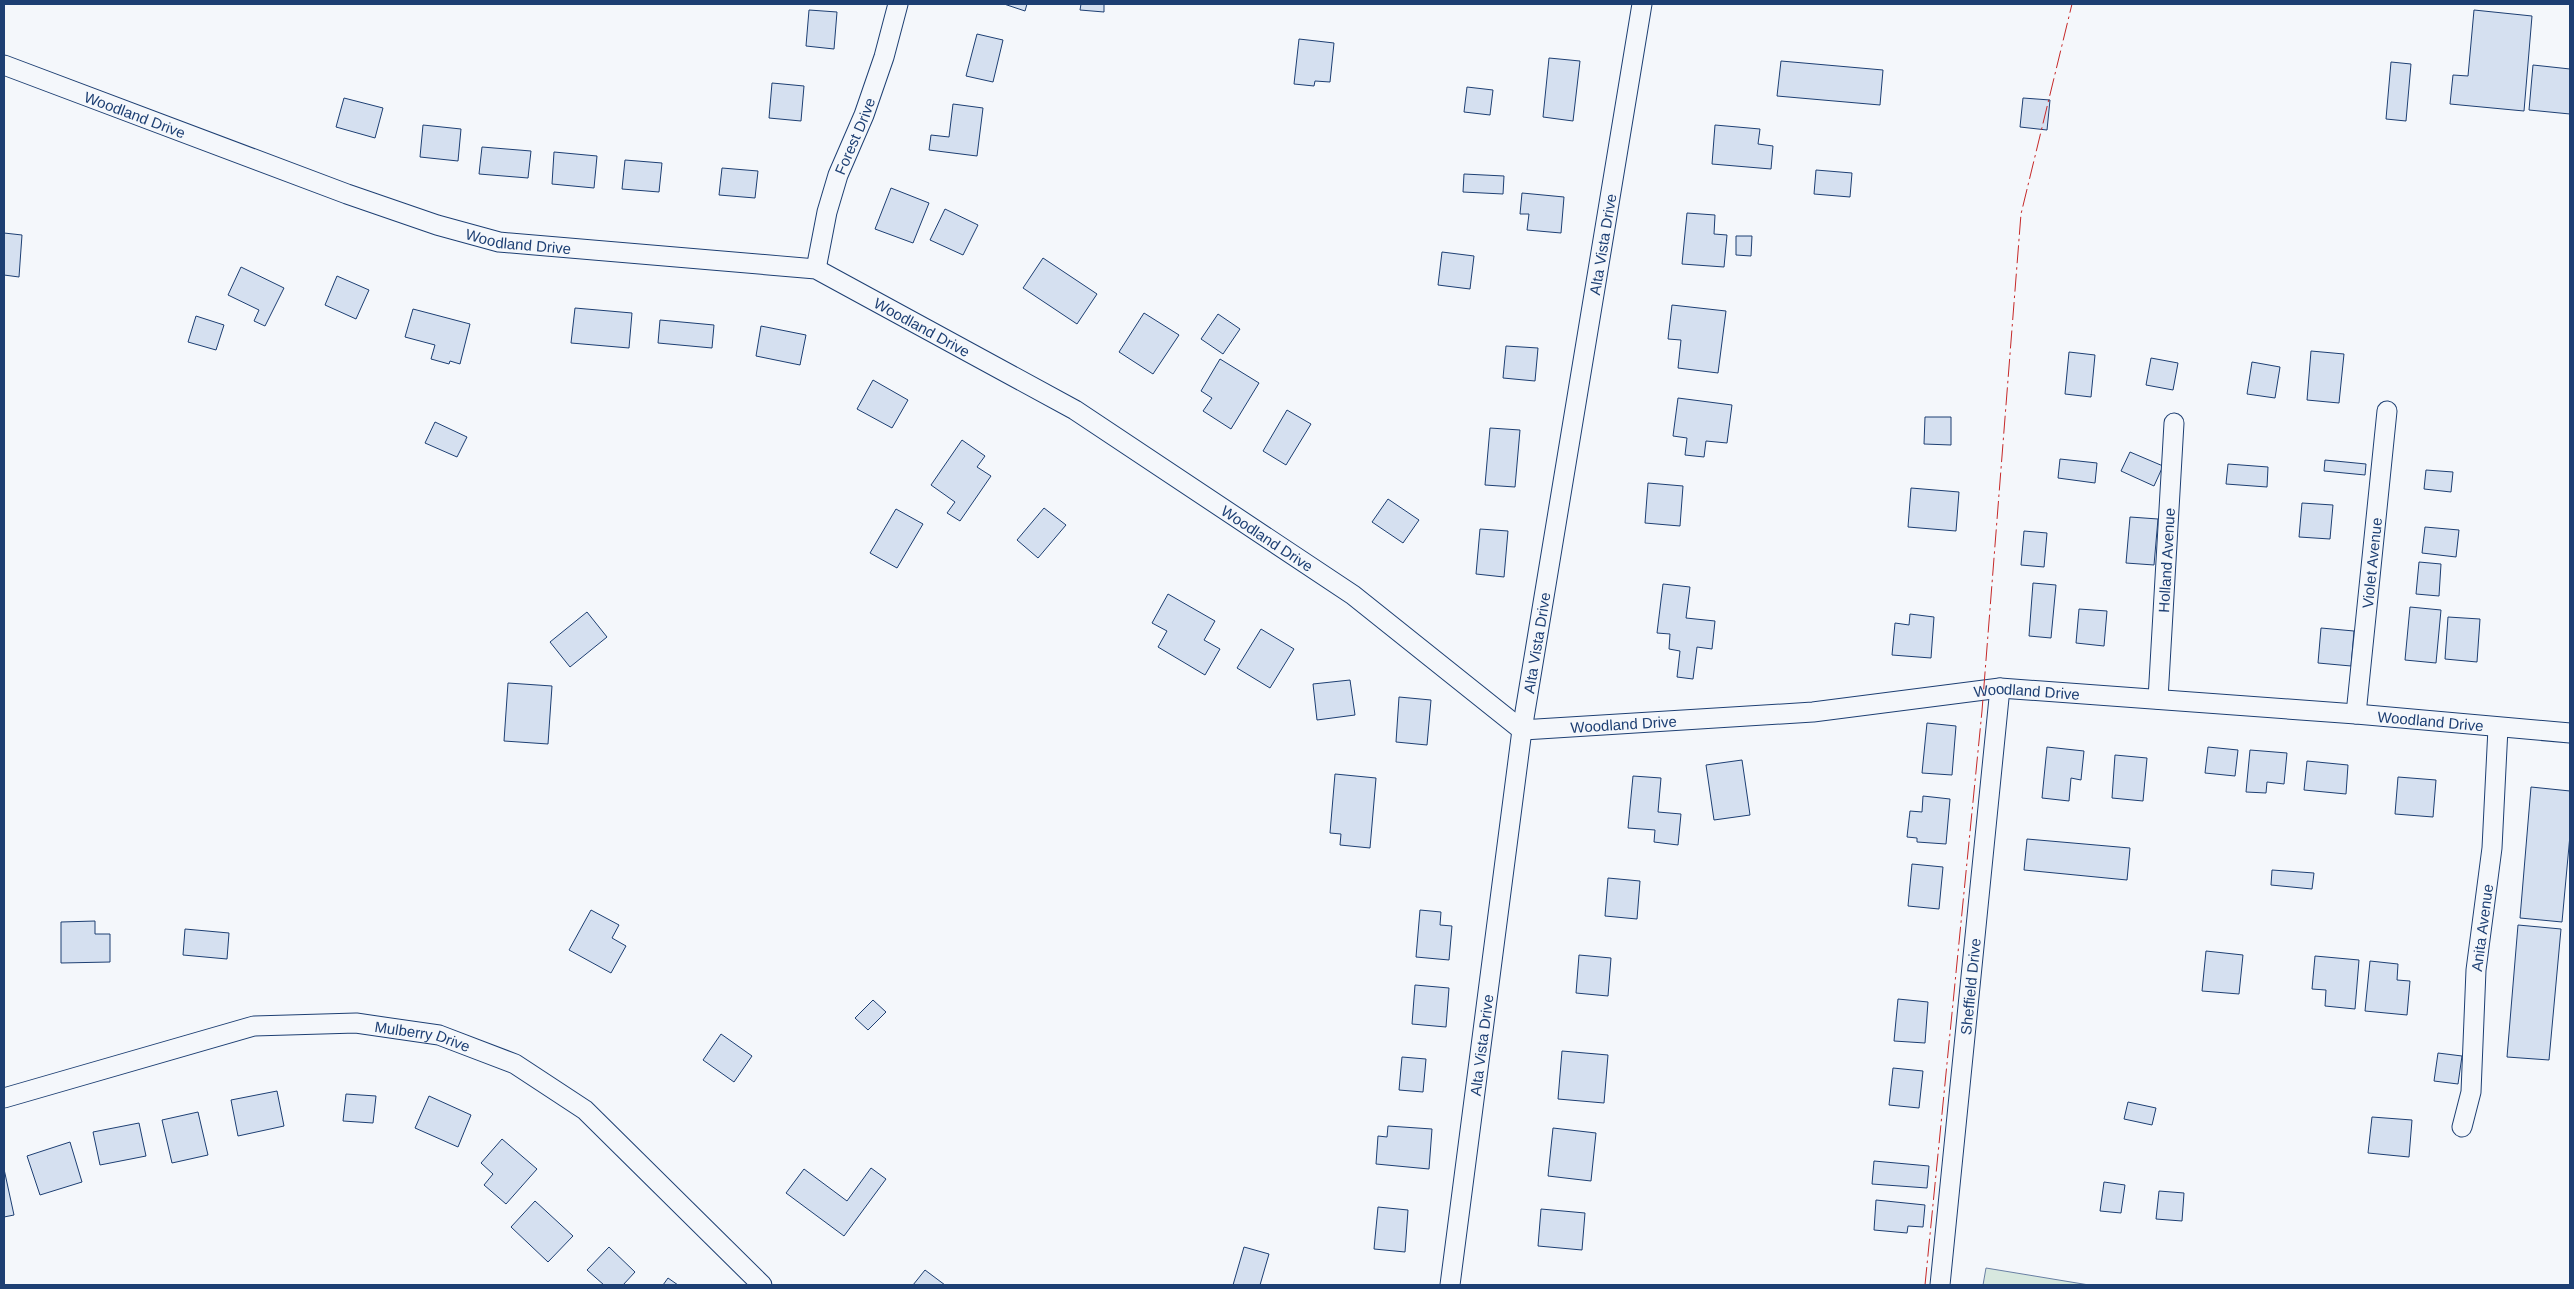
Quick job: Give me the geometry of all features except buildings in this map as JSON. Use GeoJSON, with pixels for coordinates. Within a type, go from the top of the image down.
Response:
{"type":"FeatureCollection","features":[{"type":"Feature","properties":{"kind":"street","name":"Forest Drive"},"geometry":{"type":"LineString","coordinates":[[816,269],[827,212],[835,184],[881,65],[898,4]]}},
{"type":"Feature","properties":{"kind":"street","name":"Alta Vista Drive"},"geometry":{"type":"LineString","coordinates":[[1450,1285],[1522,730],[1642,4]]}},
{"type":"Feature","properties":{"kind":"street","name":"Woodland Drive"},"geometry":{"type":"LineString","coordinates":[[4,65],[348,194],[437,225],[499,242],[816,269],[1075,410],[1353,595],[1522,730],[1812,712],[2000,688],[2356,714],[2570,733]]}},
{"type":"Feature","properties":{"kind":"street","name":"Violet Avenue"},"geometry":{"type":"LineString","coordinates":[[2356,714],[2387,412]]}},
{"type":"Feature","properties":{"kind":"street","name":"Holland Avenue"},"geometry":{"type":"LineString","coordinates":[[2158,699],[2174,423]]}},
{"type":"Feature","properties":{"kind":"street","name":"Sheffield Drive"},"geometry":{"type":"LineString","coordinates":[[1940,1285],[2000,688]]}},
{"type":"Feature","properties":{"kind":"street","name":"Anita Avenue"},"geometry":{"type":"LineString","coordinates":[[2462,1127],[2471,1092],[2476,970],[2492,848],[2498,728]]}},
{"type":"Feature","properties":{"kind":"street","name":"Mulberry Drive"},"geometry":{"type":"LineString","coordinates":[[4,1098],[254,1026],[356,1023],[440,1036],[515,1064],[585,1110],[762,1285]]}},
{"type":"Feature","properties":{"kind":"shaded area"},"geometry":{"type":"Polygon","coordinates":[[[1986,1268],[2089,1285],[1983,1285],[1986,1268]]]}},
{"type":"Feature","properties":{"kind":"power"},"geometry":{"type":"LineString","coordinates":[[1925,1285],[1982,711],[2021,214],[2072,4]]}}]}
